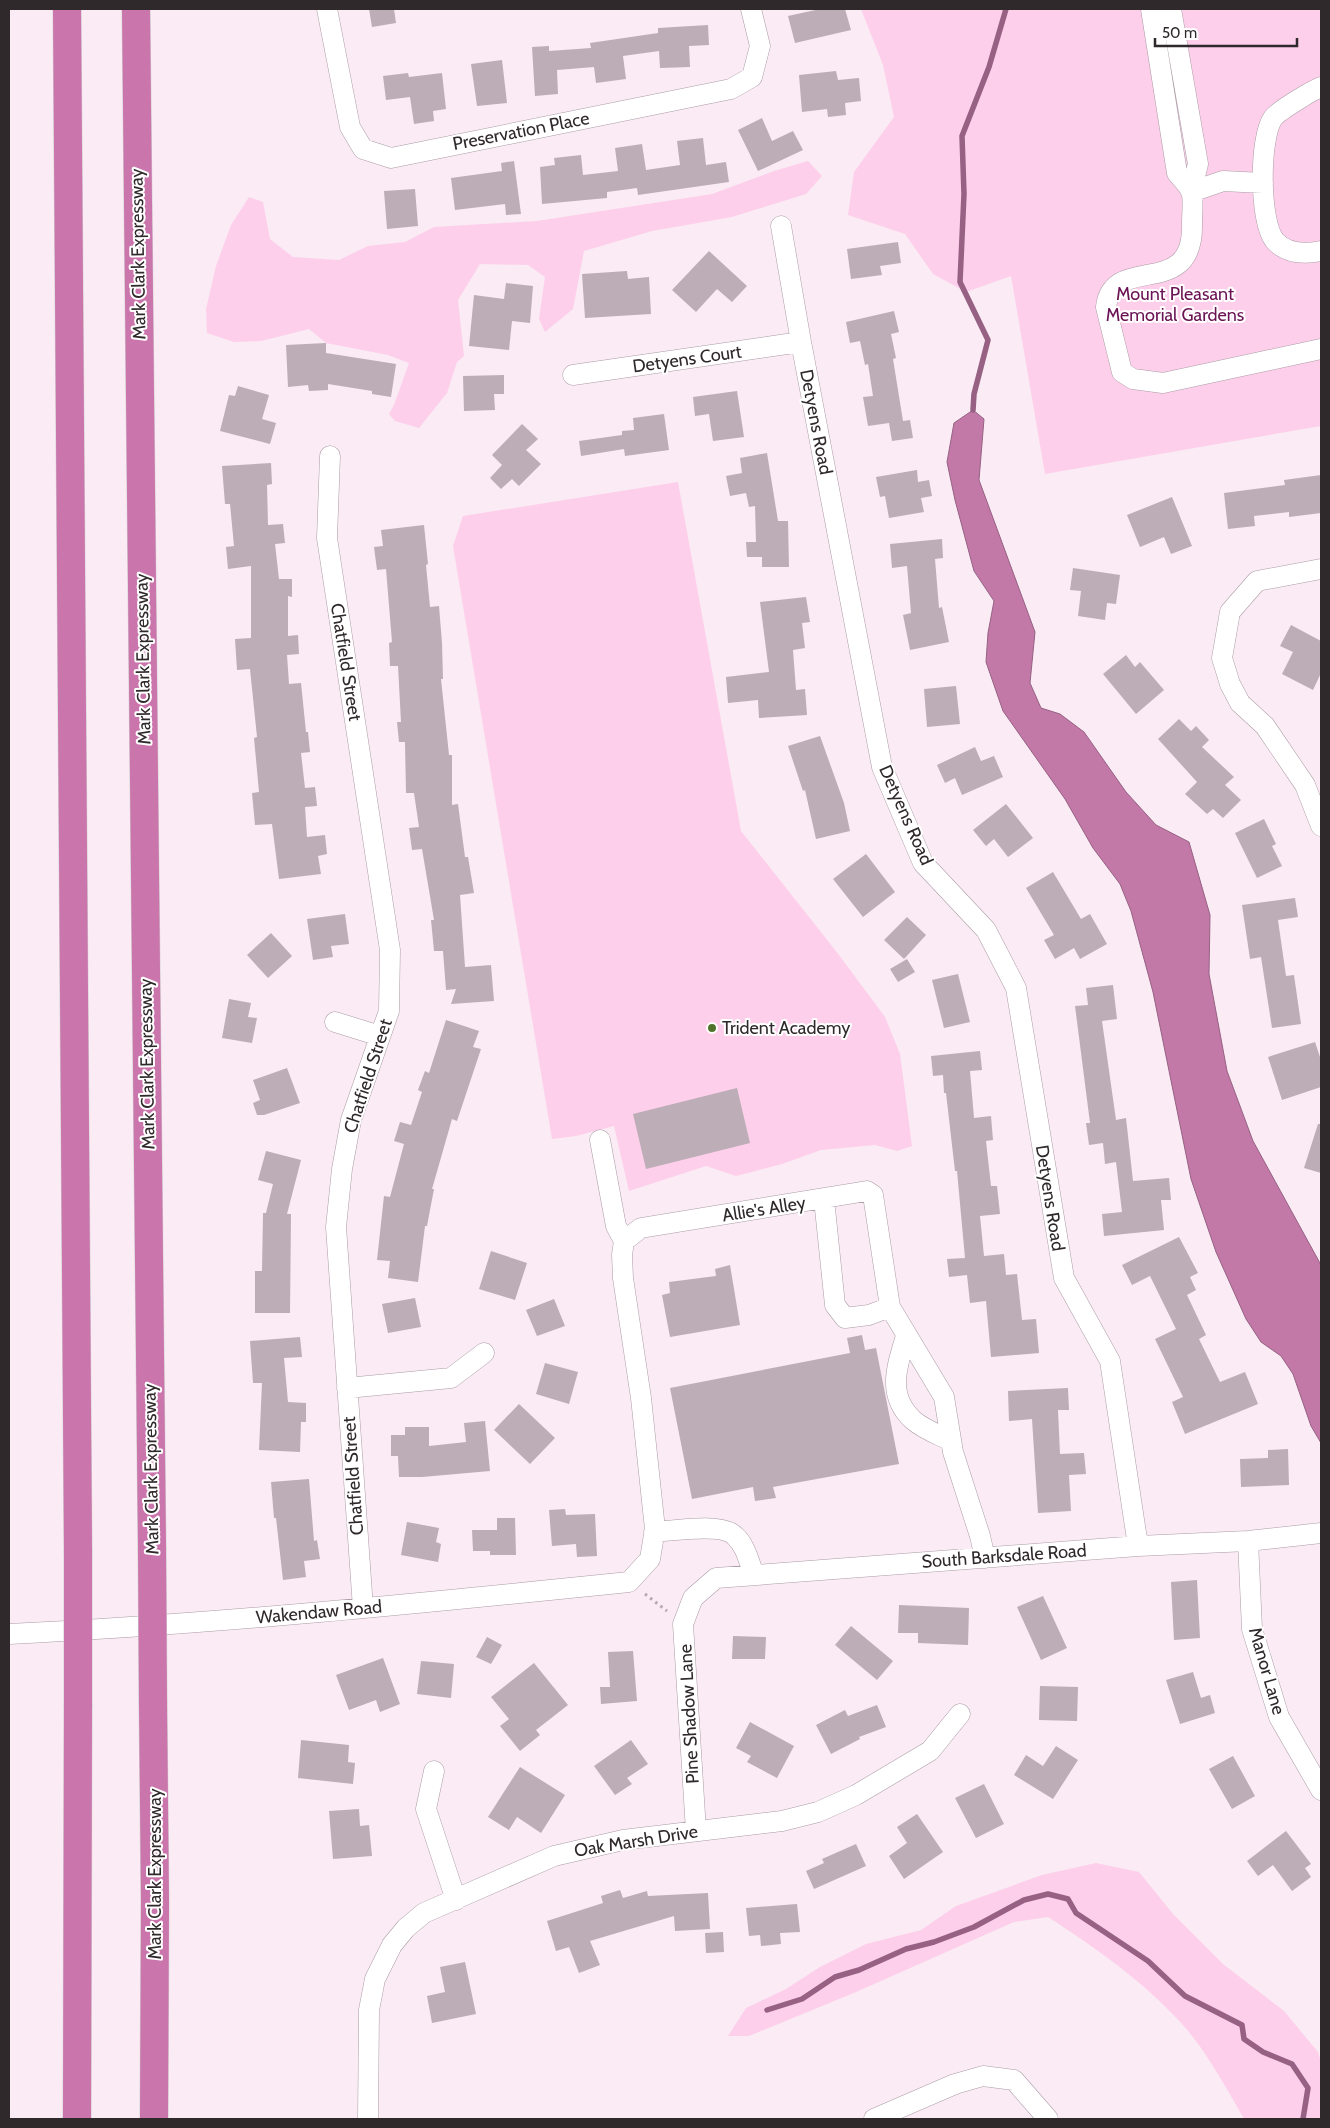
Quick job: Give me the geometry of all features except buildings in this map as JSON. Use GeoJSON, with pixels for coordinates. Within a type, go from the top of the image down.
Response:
{"type":"FeatureCollection","features":[{"type":"Feature","properties":{"kind":"highway"},"geometry":{"type":"LineString","coordinates":[[67,9],[78,1551],[77,2119]]}},
{"type":"Feature","properties":{"kind":"highway","name":"Mark Clark Expressway"},"geometry":{"type":"LineString","coordinates":[[136,9],[136,160],[152,1548],[155,1902],[154,2119]]}},
{"type":"Feature","properties":{"kind":"highway"},"geometry":{"type":"LineString","coordinates":[[136,160],[147,9]]}},
{"type":"Feature","properties":{"kind":"street","name":"Preservation Place"},"geometry":{"type":"LineString","coordinates":[[327,9],[350,127],[362,149],[391,158],[731,89],[752,78],[760,46],[751,9]]}},
{"type":"Feature","properties":{"kind":"street"},"geometry":{"type":"LineString","coordinates":[[1151,9],[1177,173],[1192,192]]}},
{"type":"Feature","properties":{"kind":"street"},"geometry":{"type":"LineString","coordinates":[[1171,9],[1198,164],[1192,192],[1193,229],[1190,251],[1183,260],[1172,268],[1122,281],[1107,296],[1106,306],[1122,372],[1132,379],[1163,383],[1321,349]]}},
{"type":"Feature","properties":{"kind":"street"},"geometry":{"type":"LineString","coordinates":[[1321,87],[1273,117],[1264,148],[1263,183],[1268,226],[1276,242],[1290,251],[1299,253],[1308,254],[1321,250]]}},
{"type":"Feature","properties":{"kind":"street"},"geometry":{"type":"LineString","coordinates":[[1192,192],[1223,181],[1263,183]]}},
{"type":"Feature","properties":{"kind":"street","name":"Detyens Road"},"geometry":{"type":"LineString","coordinates":[[781,226],[801,342],[882,767],[923,863],[986,930],[1016,988],[1064,1278],[1110,1361],[1138,1546]]}},
{"type":"Feature","properties":{"kind":"street","name":"Detyens Court"},"geometry":{"type":"LineString","coordinates":[[573,375],[801,342]]}},
{"type":"Feature","properties":{"kind":"street","name":"Chatfield Street"},"geometry":{"type":"LineString","coordinates":[[330,456],[327,538],[390,950],[389,1011],[351,1120],[342,1169],[336,1227],[363,1608]]}},
{"type":"Feature","properties":{"kind":"street"},"geometry":{"type":"LineString","coordinates":[[1321,569],[1257,581],[1230,612],[1222,658],[1230,684],[1240,703],[1265,726],[1305,785],[1321,826]]}},
{"type":"Feature","properties":{"kind":"street"},"geometry":{"type":"LineString","coordinates":[[335,1022],[380,1036]]}},
{"type":"Feature","properties":{"kind":"street"},"geometry":{"type":"LineString","coordinates":[[600,1140],[616,1226],[624,1241],[622,1255],[624,1278],[641,1398],[654,1532],[650,1559],[629,1582]]}},
{"type":"Feature","properties":{"kind":"street","name":"Allie's Alley"},"geometry":{"type":"LineString","coordinates":[[624,1241],[641,1228],[867,1191],[872,1195],[890,1307],[944,1397],[953,1452],[980,1536],[985,1558]]}},
{"type":"Feature","properties":{"kind":"street"},"geometry":{"type":"LineString","coordinates":[[824,1199],[835,1305],[845,1318],[869,1315],[890,1307]]}},
{"type":"Feature","properties":{"kind":"street"},"geometry":{"type":"LineString","coordinates":[[906,1336],[895,1375],[899,1403],[914,1421],[951,1441]]}},
{"type":"Feature","properties":{"kind":"street"},"geometry":{"type":"LineString","coordinates":[[347,1388],[451,1378],[484,1353]]}},
{"type":"Feature","properties":{"kind":"street"},"geometry":{"type":"LineString","coordinates":[[654,1532],[714,1528],[734,1534],[746,1552],[754,1575]]}},
{"type":"Feature","properties":{"kind":"street","name":"South Barksdale Road"},"geometry":{"type":"LineString","coordinates":[[693,1598],[716,1578],[1138,1546],[1248,1541],[1321,1533]]}},
{"type":"Feature","properties":{"kind":"street","name":"Manor Lane"},"geometry":{"type":"LineString","coordinates":[[1248,1541],[1252,1629],[1279,1718],[1321,1790]]}},
{"type":"Feature","properties":{"kind":"street","name":"Wakendaw Road"},"geometry":{"type":"LineString","coordinates":[[9,1634],[363,1608],[629,1582]]}},
{"type":"Feature","properties":{"kind":"street","name":"Pine Shadow Lane"},"geometry":{"type":"LineString","coordinates":[[693,1598],[683,1624],[696,1831]]}},
{"type":"Feature","properties":{"kind":"street","name":"Oak Marsh Drive"},"geometry":{"type":"LineString","coordinates":[[368,2119],[369,2010],[375,1980],[382,1962],[397,1939],[424,1912],[456,1900],[554,1856],[623,1840],[782,1822],[818,1812],[856,1795],[930,1751],[960,1714]]}},
{"type":"Feature","properties":{"kind":"street"},"geometry":{"type":"LineString","coordinates":[[434,1771],[426,1809],[456,1900]]}},
{"type":"Feature","properties":{"kind":"street"},"geometry":{"type":"LineString","coordinates":[[874,2119],[955,2084],[983,2076],[1014,2080],[1048,2119]]}},
{"type":"Feature","properties":{"kind":"path"},"geometry":{"type":"LineString","coordinates":[[629,1582],[683,1624]]}},
{"type":"Feature","properties":{"kind":"green space","name":"Mount Pleasant Memorial Gardens"},"geometry":{"type":"Polygon","coordinates":[[[861,9],[1321,9],[1321,426],[1045,474],[1011,276],[966,292],[933,274],[905,234],[848,215],[854,172],[894,117],[883,65],[861,9]]]}},
{"type":"Feature","properties":{"kind":"green space"},"geometry":{"type":"Polygon","coordinates":[[[808,161],[822,176],[806,194],[732,217],[652,231],[584,251],[573,309],[545,332],[539,319],[545,277],[528,265],[480,264],[458,300],[464,356],[457,362],[447,393],[419,428],[395,421],[389,414],[409,363],[388,355],[326,343],[309,329],[261,341],[234,342],[207,333],[206,309],[216,266],[231,225],[249,197],[263,202],[270,239],[293,257],[339,260],[368,246],[405,242],[434,227],[537,221],[712,194],[774,171],[808,161]]]}},
{"type":"Feature","properties":{"kind":"green space"},"geometry":{"type":"Polygon","coordinates":[[[678,482],[741,831],[839,955],[885,1017],[900,1054],[912,1146],[897,1151],[875,1145],[821,1150],[782,1164],[736,1176],[706,1166],[629,1191],[614,1126],[576,1136],[552,1139],[453,546],[463,516],[678,482]]]}},
{"type":"Feature","properties":{"kind":"green space"},"geometry":{"type":"Polygon","coordinates":[[[1096,1863],[1139,1872],[1173,1914],[1223,1964],[1284,2011],[1318,2052],[1321,2062],[1321,2119],[1244,2119],[1199,2045],[1167,2008],[1118,1966],[1048,1917],[1014,1922],[856,1992],[749,2036],[728,2036],[746,2008],[786,1989],[820,1967],[866,1944],[921,1930],[956,1906],[1042,1875],[1096,1863]]]}},
{"type":"Feature","properties":{"kind":"shaded area"},"geometry":{"type":"Polygon","coordinates":[[[973,410],[984,419],[979,480],[1035,632],[1030,683],[1041,708],[1060,714],[1084,732],[1126,792],[1156,825],[1189,842],[1210,915],[1209,974],[1227,1071],[1253,1141],[1321,1265],[1321,1443],[1311,1426],[1293,1374],[1281,1356],[1261,1342],[1246,1319],[1216,1252],[1191,1179],[1153,992],[1131,911],[1120,884],[1093,848],[1065,799],[1003,711],[986,662],[988,633],[994,601],[974,571],[947,462],[954,423],[973,410]]]}},
{"type":"Feature","properties":{"kind":"waterway"},"geometry":{"type":"LineString","coordinates":[[973,410],[974,394],[988,340],[960,282],[964,194],[962,136],[989,67],[1006,9]]}},
{"type":"Feature","properties":{"kind":"waterway"},"geometry":{"type":"LineString","coordinates":[[767,2010],[802,1999],[835,1977],[859,1970],[906,1949],[934,1942],[974,1927],[1024,1900],[1048,1894],[1068,1899],[1076,1913],[1148,1961],[1185,1996],[1242,2025],[1244,2039],[1263,2052],[1292,2064],[1308,2088],[1303,2119]]}},
{"type":"Feature","properties":{"kind":"place","name":"Trident Academy"},"geometry":{"type":"Point","coordinates":[712,1028]}}]}
